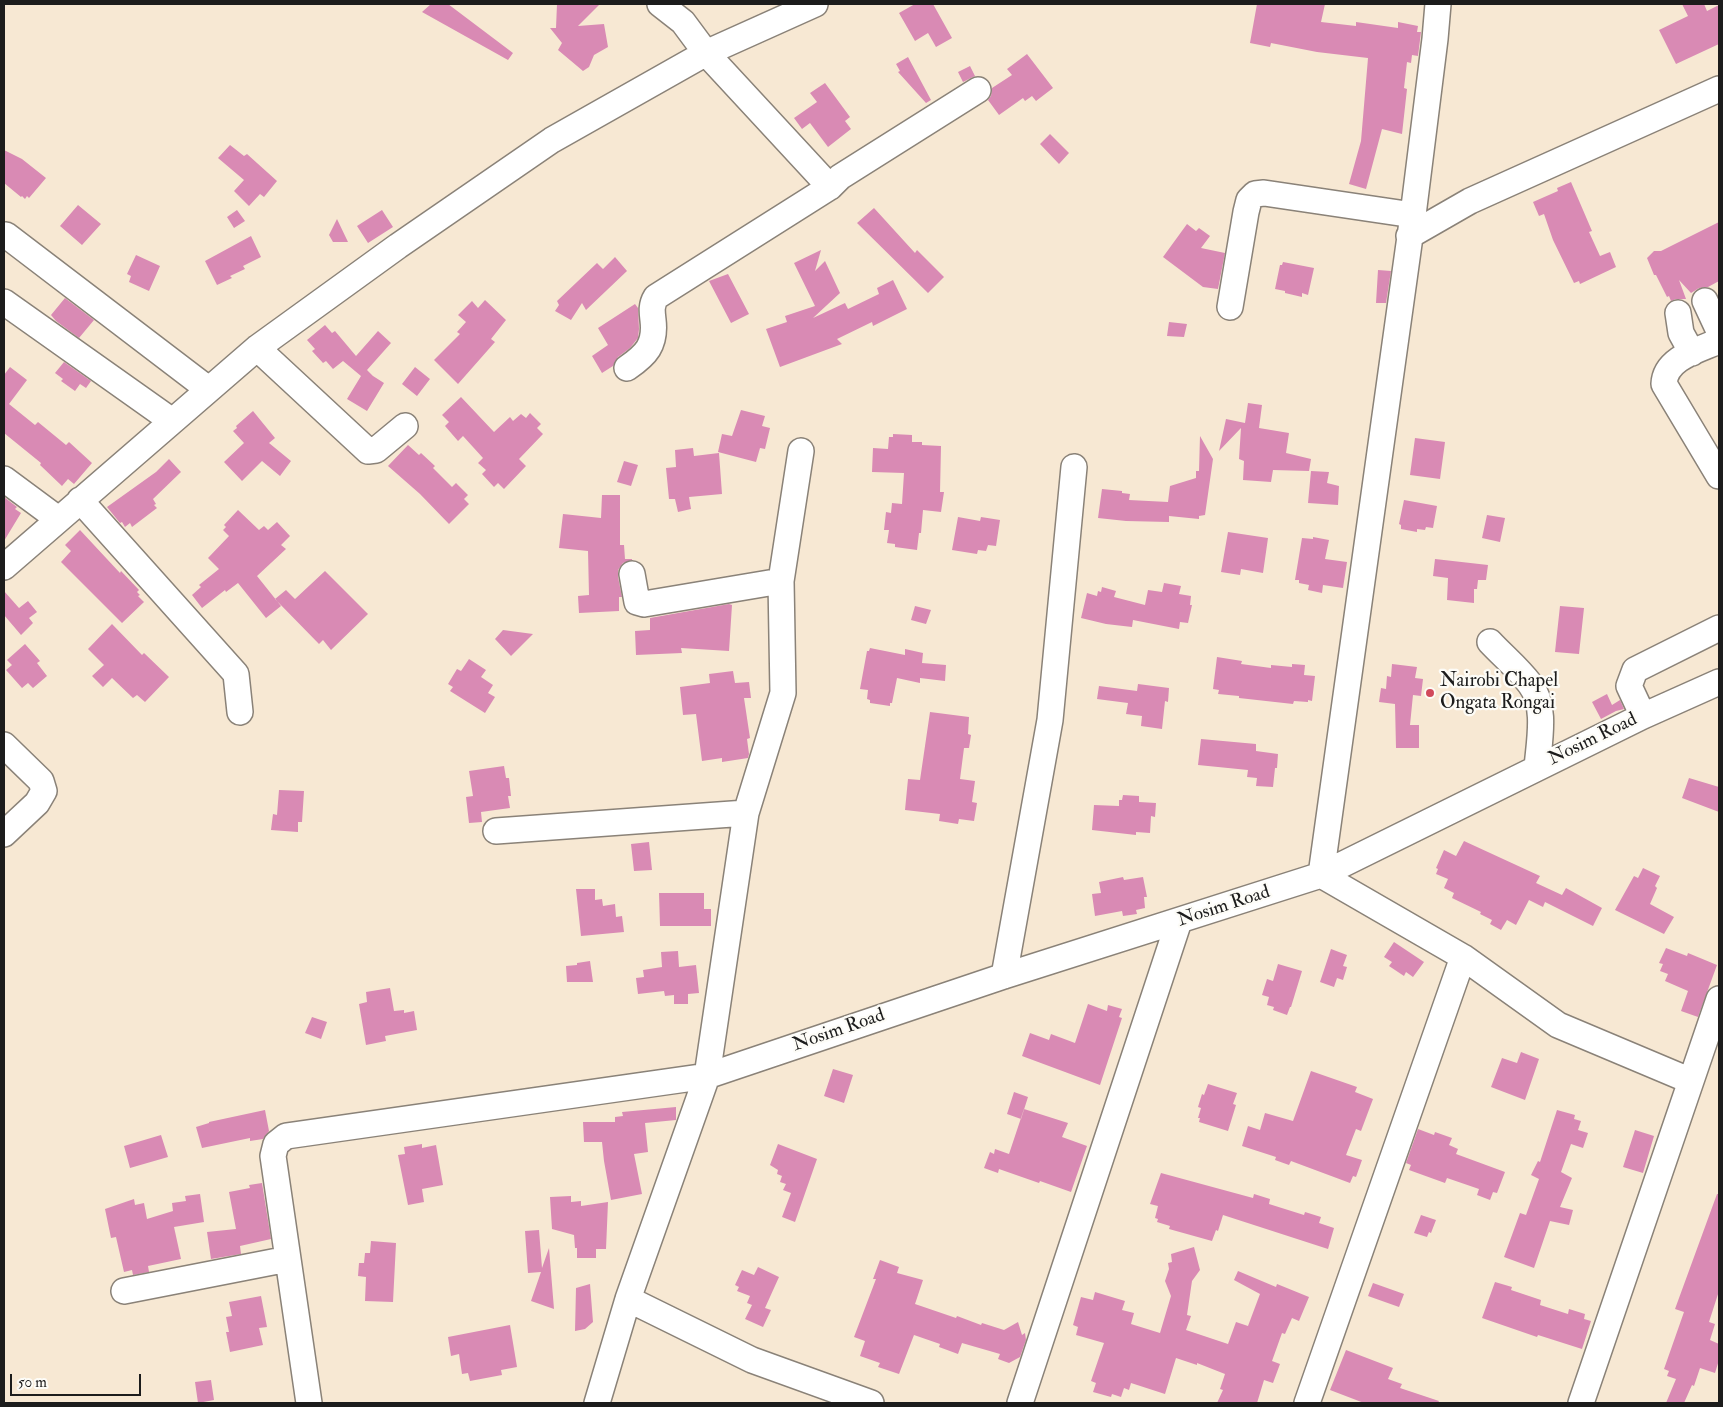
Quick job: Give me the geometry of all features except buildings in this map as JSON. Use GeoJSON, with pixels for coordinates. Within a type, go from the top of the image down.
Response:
{"type":"FeatureCollection","features":[{"type":"Feature","properties":{"kind":"street"},"geometry":{"type":"LineString","coordinates":[[660,4],[683,22],[706,53],[830,187]]}},
{"type":"Feature","properties":{"kind":"street"},"geometry":{"type":"LineString","coordinates":[[4,567],[257,348],[398,246],[552,140],[706,53],[815,4]]}},
{"type":"Feature","properties":{"kind":"street"},"geometry":{"type":"LineString","coordinates":[[1438,4],[1436,39],[1411,226],[1321,875],[1463,958],[1558,1025],[1690,1081]]}},
{"type":"Feature","properties":{"kind":"street"},"geometry":{"type":"LineString","coordinates":[[1230,306],[1246,212],[1249,200],[1255,194],[1264,194],[1411,226],[1719,89]]}},
{"type":"Feature","properties":{"kind":"street"},"geometry":{"type":"LineString","coordinates":[[627,368],[650,349],[654,328],[652,304],[656,297],[830,187],[840,177],[978,90]]}},
{"type":"Feature","properties":{"kind":"street"},"geometry":{"type":"LineString","coordinates":[[6,235],[208,389]]}},
{"type":"Feature","properties":{"kind":"street"},"geometry":{"type":"LineString","coordinates":[[1705,301],[1719,330]]}},
{"type":"Feature","properties":{"kind":"street"},"geometry":{"type":"LineString","coordinates":[[4,302],[172,421]]}},
{"type":"Feature","properties":{"kind":"street"},"geometry":{"type":"LineString","coordinates":[[1678,313],[1681,333],[1692,353]]}},
{"type":"Feature","properties":{"kind":"street"},"geometry":{"type":"LineString","coordinates":[[1719,341],[1671,365],[1664,377],[1664,384],[1719,476]]}},
{"type":"Feature","properties":{"kind":"street"},"geometry":{"type":"LineString","coordinates":[[257,348],[368,452],[376,450],[406,426]]}},
{"type":"Feature","properties":{"kind":"street"},"geometry":{"type":"LineString","coordinates":[[597,1403],[628,1299],[707,1076],[746,813],[783,693],[781,581],[801,451]]}},
{"type":"Feature","properties":{"kind":"street"},"geometry":{"type":"LineString","coordinates":[[1004,976],[1050,720],[1074,467]]}},
{"type":"Feature","properties":{"kind":"street"},"geometry":{"type":"LineString","coordinates":[[4,479],[58,519]]}},
{"type":"Feature","properties":{"kind":"street"},"geometry":{"type":"LineString","coordinates":[[80,500],[236,674],[240,712]]}},
{"type":"Feature","properties":{"kind":"street"},"geometry":{"type":"LineString","coordinates":[[632,574],[637,602],[644,604],[781,581]]}},
{"type":"Feature","properties":{"kind":"street"},"geometry":{"type":"LineString","coordinates":[[1643,716],[1630,686],[1635,670],[1719,628]]}},
{"type":"Feature","properties":{"kind":"street"},"geometry":{"type":"LineString","coordinates":[[1490,642],[1531,685],[1538,701],[1541,718],[1537,768]]}},
{"type":"Feature","properties":{"kind":"street","name":"Nosim Road"},"geometry":{"type":"LineString","coordinates":[[309,1403],[273,1156],[276,1144],[286,1136],[707,1076],[1004,976],[1321,875],[1643,716],[1719,682]]}},
{"type":"Feature","properties":{"kind":"street"},"geometry":{"type":"LineString","coordinates":[[4,745],[41,781],[44,791],[37,803],[4,834]]}},
{"type":"Feature","properties":{"kind":"street"},"geometry":{"type":"LineString","coordinates":[[496,831],[746,813]]}},
{"type":"Feature","properties":{"kind":"street"},"geometry":{"type":"LineString","coordinates":[[1020,1403],[1179,921]]}},
{"type":"Feature","properties":{"kind":"street"},"geometry":{"type":"LineString","coordinates":[[1307,1403],[1463,958]]}},
{"type":"Feature","properties":{"kind":"street"},"geometry":{"type":"LineString","coordinates":[[1581,1403],[1719,999]]}},
{"type":"Feature","properties":{"kind":"street"},"geometry":{"type":"LineString","coordinates":[[124,1291],[288,1259]]}},
{"type":"Feature","properties":{"kind":"street"},"geometry":{"type":"LineString","coordinates":[[628,1299],[752,1360],[871,1403]]}},
{"type":"Feature","properties":{"kind":"place","name":"Nairobi Chapel Ongata Rongai"},"geometry":{"type":"Point","coordinates":[1430,693]}}]}
